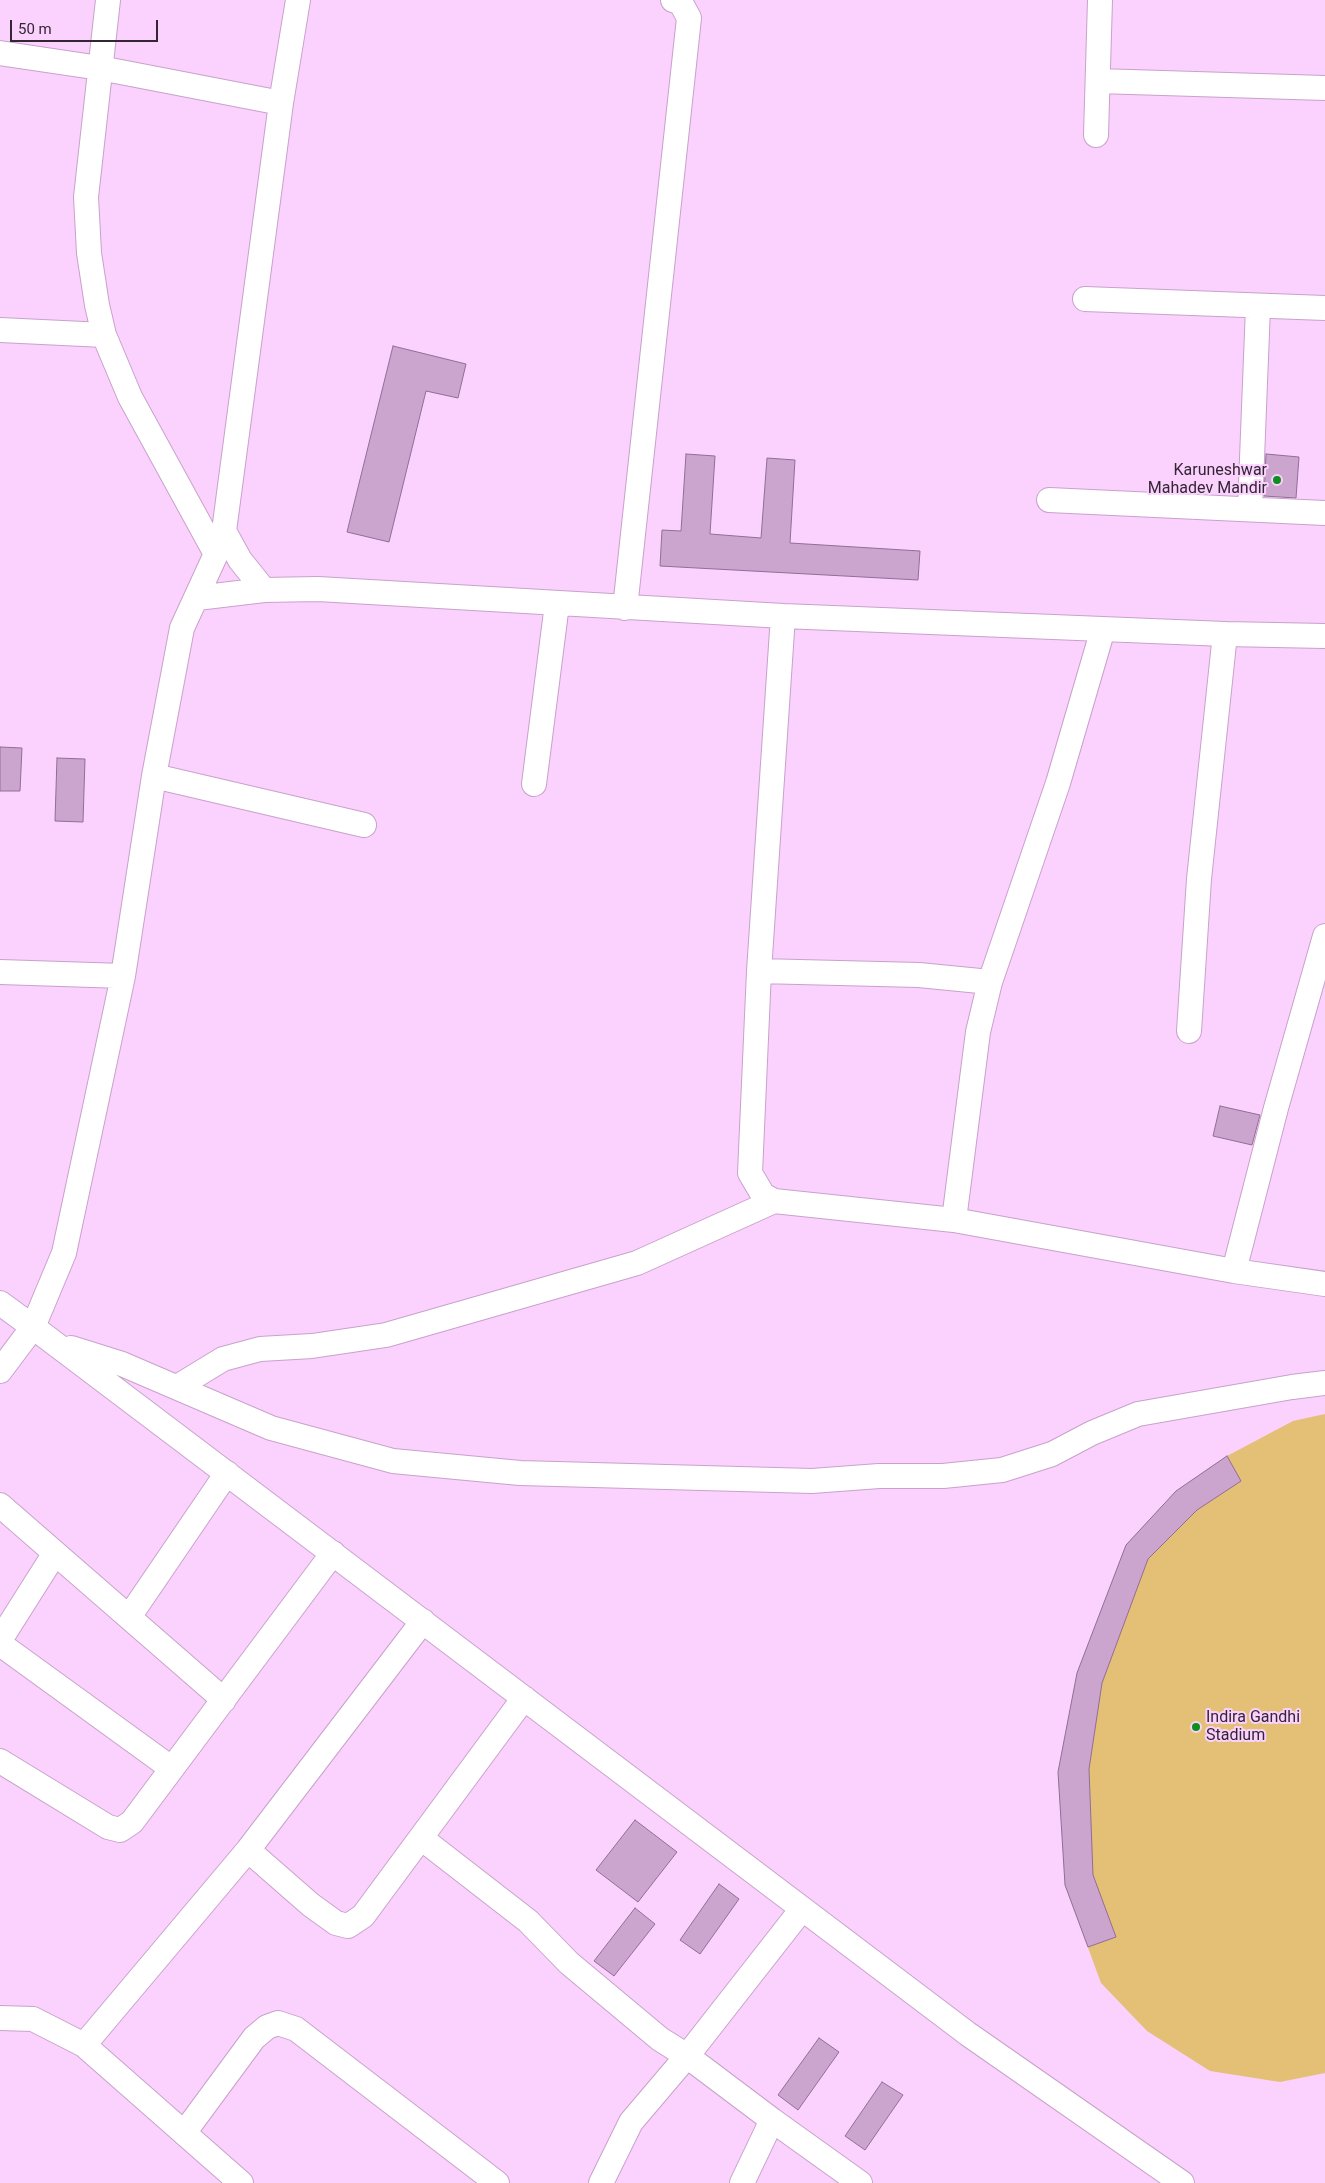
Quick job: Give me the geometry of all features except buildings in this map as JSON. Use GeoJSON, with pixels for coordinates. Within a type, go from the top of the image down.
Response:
{"type":"FeatureCollection","features":[{"type":"Feature","properties":{"kind":"street"},"geometry":{"type":"LineString","coordinates":[[108,0],[86,197],[89,254],[104,335],[130,397],[216,554]]}},
{"type":"Feature","properties":{"kind":"street"},"geometry":{"type":"LineString","coordinates":[[0,1372],[34,1327],[64,1253],[123,976],[154,776],[182,628],[197,598],[224,531],[281,103],[298,0]]}},
{"type":"Feature","properties":{"kind":"street"},"geometry":{"type":"LineString","coordinates":[[625,608],[689,18],[681,3],[673,0]]}},
{"type":"Feature","properties":{"kind":"street"},"geometry":{"type":"LineString","coordinates":[[1096,135],[1100,0]]}},
{"type":"Feature","properties":{"kind":"street"},"geometry":{"type":"LineString","coordinates":[[0,53],[100,68],[281,103]]}},
{"type":"Feature","properties":{"kind":"street"},"geometry":{"type":"LineString","coordinates":[[1098,81],[1325,88]]}},
{"type":"Feature","properties":{"kind":"street"},"geometry":{"type":"LineString","coordinates":[[1085,300],[1325,308]]}},
{"type":"Feature","properties":{"kind":"street"},"geometry":{"type":"LineString","coordinates":[[1250,508],[1258,307]]}},
{"type":"Feature","properties":{"kind":"street"},"geometry":{"type":"LineString","coordinates":[[0,330],[104,335]]}},
{"type":"Feature","properties":{"kind":"street"},"geometry":{"type":"LineString","coordinates":[[1049,500],[1325,513]]}},
{"type":"Feature","properties":{"kind":"street"},"geometry":{"type":"LineString","coordinates":[[224,531],[240,560],[264,590]]}},
{"type":"Feature","properties":{"kind":"street"},"geometry":{"type":"LineString","coordinates":[[197,598],[264,590],[318,589],[783,616],[1224,634],[1325,636]]}},
{"type":"Feature","properties":{"kind":"street"},"geometry":{"type":"LineString","coordinates":[[534,784],[557,604]]}},
{"type":"Feature","properties":{"kind":"street"},"geometry":{"type":"LineString","coordinates":[[783,616],[759,971],[750,1173],[763,1195],[774,1201],[954,1220],[1234,1271],[1325,1284]]}},
{"type":"Feature","properties":{"kind":"street"},"geometry":{"type":"LineString","coordinates":[[954,1220],[978,1032],[990,982],[1058,783],[1103,629]]}},
{"type":"Feature","properties":{"kind":"street"},"geometry":{"type":"LineString","coordinates":[[1189,1031],[1199,879],[1224,634]]}},
{"type":"Feature","properties":{"kind":"street"},"geometry":{"type":"LineString","coordinates":[[154,776],[364,825]]}},
{"type":"Feature","properties":{"kind":"street"},"geometry":{"type":"LineString","coordinates":[[1234,1271],[1276,1108],[1325,936]]}},
{"type":"Feature","properties":{"kind":"street"},"geometry":{"type":"LineString","coordinates":[[759,971],[919,975],[990,982]]}},
{"type":"Feature","properties":{"kind":"street"},"geometry":{"type":"LineString","coordinates":[[0,972],[123,976]]}},
{"type":"Feature","properties":{"kind":"street"},"geometry":{"type":"LineString","coordinates":[[177,1387],[223,1359],[260,1349],[312,1346],[386,1335],[637,1263],[774,1201]]}},
{"type":"Feature","properties":{"kind":"street"},"geometry":{"type":"LineString","coordinates":[[0,1304],[34,1327],[968,2034],[1182,2183]]}},
{"type":"Feature","properties":{"kind":"street"},"geometry":{"type":"LineString","coordinates":[[53,1342],[122,1364],[271,1428],[393,1460],[520,1473],[812,1481],[879,1476],[943,1476],[1002,1470],[1052,1454],[1092,1433],[1138,1414],[1292,1387],[1325,1384]]}},
{"type":"Feature","properties":{"kind":"street"},"geometry":{"type":"LineString","coordinates":[[129,1617],[227,1473]]}},
{"type":"Feature","properties":{"kind":"street"},"geometry":{"type":"LineString","coordinates":[[0,1505],[224,1700]]}},
{"type":"Feature","properties":{"kind":"street"},"geometry":{"type":"LineString","coordinates":[[0,1640],[55,1553]]}},
{"type":"Feature","properties":{"kind":"street"},"geometry":{"type":"LineString","coordinates":[[0,1761],[108,1827],[120,1830],[132,1822],[333,1553]]}},
{"type":"Feature","properties":{"kind":"street"},"geometry":{"type":"LineString","coordinates":[[84,2045],[248,1850],[423,1621]]}},
{"type":"Feature","properties":{"kind":"street"},"geometry":{"type":"LineString","coordinates":[[0,1644],[171,1768]]}},
{"type":"Feature","properties":{"kind":"street"},"geometry":{"type":"LineString","coordinates":[[248,1850],[311,1905],[336,1923],[348,1926],[363,1916],[524,1698]]}},
{"type":"Feature","properties":{"kind":"street"},"geometry":{"type":"LineString","coordinates":[[421,1838],[528,1921],[569,1963],[652,2032],[860,2183]]}},
{"type":"Feature","properties":{"kind":"street"},"geometry":{"type":"LineString","coordinates":[[601,2183],[631,2122],[687,2056],[802,1909]]}},
{"type":"Feature","properties":{"kind":"street"},"geometry":{"type":"LineString","coordinates":[[0,2018],[33,2019],[84,2045],[241,2183]]}},
{"type":"Feature","properties":{"kind":"street"},"geometry":{"type":"LineString","coordinates":[[184,2133],[254,2038],[267,2027],[278,2024],[296,2029],[497,2183]]}},
{"type":"Feature","properties":{"kind":"street"},"geometry":{"type":"LineString","coordinates":[[742,2183],[772,2120]]}},
{"type":"Feature","properties":{"kind":"shaded area","name":"Indira Gandhi Stadium"},"geometry":{"type":"Polygon","coordinates":[[[1325,1414],[1325,2073],[1280,2082],[1210,2071],[1147,2031],[1101,1983],[1065,1885],[1083,1659],[1126,1545],[1176,1491],[1227,1456],[1293,1421],[1325,1414]]]}},
{"type":"Feature","properties":{"kind":"place","name":"Karuneshwar Mahadev Mandir"},"geometry":{"type":"Point","coordinates":[1277,480]}},
{"type":"Feature","properties":{"kind":"place","name":"Indira Gandhi Stadium"},"geometry":{"type":"Point","coordinates":[1196,1727]}}]}
